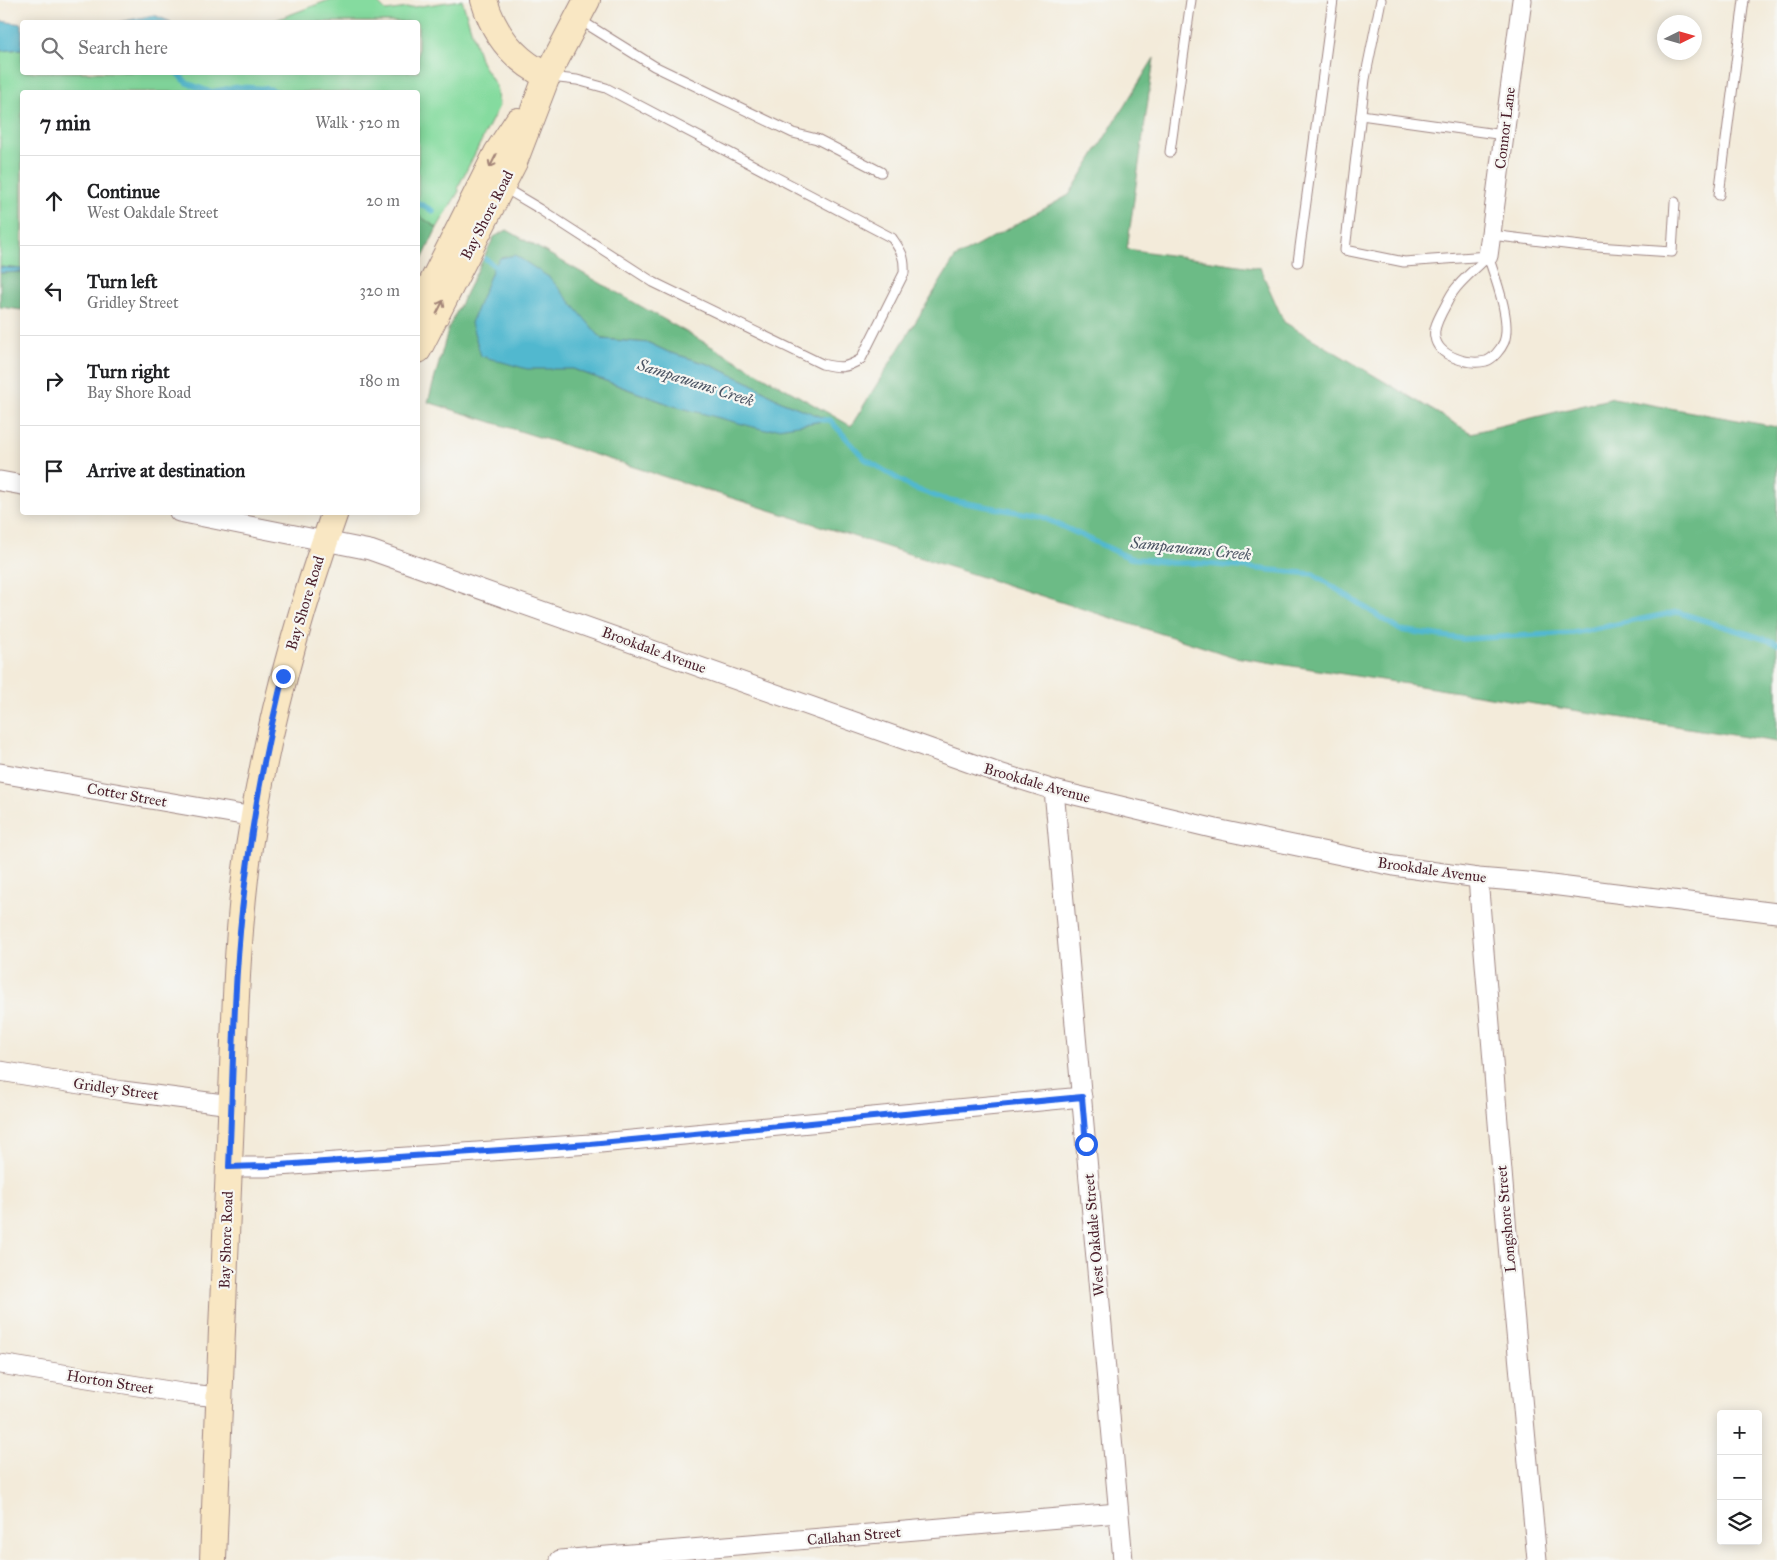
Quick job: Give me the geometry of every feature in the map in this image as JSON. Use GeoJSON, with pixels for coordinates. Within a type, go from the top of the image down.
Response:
{"type":"FeatureCollection","features":[{"type":"Feature","properties":{"kind":"main road"},"geometry":{"type":"LineString","coordinates":[[486,1],[492,24],[507,45],[529,66],[548,76]]}},
{"type":"Feature","properties":{"kind":"main road","name":"Bay Shore Road"},"geometry":{"type":"LineString","coordinates":[[420,346],[514,162],[548,76],[582,9]]}},
{"type":"Feature","properties":{"kind":"main road","name":"Bay Shore Road"},"geometry":{"type":"LineString","coordinates":[[420,308],[497,153],[548,76]]}},
{"type":"Feature","properties":{"kind":"main road","name":"Bay Shore Road"},"geometry":{"type":"LineString","coordinates":[[213,1560],[239,945],[245,880],[254,817],[283,676],[298,622],[334,515]]}},
{"type":"Feature","properties":{"kind":"street","name":"Connor Lane"},"geometry":{"type":"LineString","coordinates":[[1488,256],[1522,0]]}},
{"type":"Feature","properties":{"kind":"street"},"geometry":{"type":"LineString","coordinates":[[0,481],[20,485]]}},
{"type":"Feature","properties":{"kind":"street","name":"Brookdale Avenue"},"geometry":{"type":"LineString","coordinates":[[195,515],[370,550],[994,771],[1054,790],[1216,829],[1384,864],[1478,878],[1544,884],[1777,913]]}},
{"type":"Feature","properties":{"kind":"street","name":"Cotter Street"},"geometry":{"type":"LineString","coordinates":[[0,774],[254,817]]}},
{"type":"Feature","properties":{"kind":"street","name":"West Oakdale Street"},"geometry":{"type":"LineString","coordinates":[[1054,790],[1123,1560]]}},
{"type":"Feature","properties":{"kind":"street","name":"Longshore Street"},"geometry":{"type":"LineString","coordinates":[[1478,878],[1508,1247],[1537,1560]]}},
{"type":"Feature","properties":{"kind":"street","name":"Gridley Street"},"geometry":{"type":"LineString","coordinates":[[0,1071],[123,1091],[232,1105]]}},
{"type":"Feature","properties":{"kind":"street"},"geometry":{"type":"LineString","coordinates":[[229,1167],[275,1166],[590,1144],[1082,1097]]}},
{"type":"Feature","properties":{"kind":"street","name":"Horton Street"},"geometry":{"type":"LineString","coordinates":[[0,1364],[188,1394],[220,1397]]}},
{"type":"Feature","properties":{"kind":"street","name":"Callahan Street"},"geometry":{"type":"LineString","coordinates":[[560,1560],[1118,1514]]}},
{"type":"Feature","properties":{"kind":"lane"},"geometry":{"type":"LineString","coordinates":[[1170,152],[1191,0]]}},
{"type":"Feature","properties":{"kind":"lane"},"geometry":{"type":"LineString","coordinates":[[1298,262],[1333,0]]}},
{"type":"Feature","properties":{"kind":"lane"},"geometry":{"type":"LineString","coordinates":[[1381,0],[1365,79],[1345,250],[1404,262],[1488,256]]}},
{"type":"Feature","properties":{"kind":"lane"},"geometry":{"type":"LineString","coordinates":[[1719,196],[1744,0]]}},
{"type":"Feature","properties":{"kind":"lane"},"geometry":{"type":"LineString","coordinates":[[582,9],[654,66],[793,133],[817,139],[881,172]]}},
{"type":"Feature","properties":{"kind":"lane"},"geometry":{"type":"LineString","coordinates":[[502,186],[653,282],[822,364],[837,367],[850,366],[861,359],[904,273],[905,260],[901,250],[892,238],[606,88],[577,80],[548,76]]}},
{"type":"Feature","properties":{"kind":"lane"},"geometry":{"type":"LineString","coordinates":[[1360,115],[1504,135]]}},
{"type":"Feature","properties":{"kind":"lane"},"geometry":{"type":"LineString","coordinates":[[1491,235],[1581,246],[1672,252],[1675,202]]}},
{"type":"Feature","properties":{"kind":"lane"},"geometry":{"type":"LineString","coordinates":[[1488,256],[1504,312],[1504,342],[1495,355],[1486,361],[1465,360],[1448,355],[1438,347],[1434,337],[1436,324],[1453,292],[1488,256]]}},
{"type":"Feature","properties":{"kind":"green space"},"geometry":{"type":"Polygon","coordinates":[[[329,0],[375,0],[386,11],[462,0],[481,62],[496,86],[499,106],[458,187],[459,191],[437,228],[420,216],[420,90],[20,90],[20,269],[0,267],[0,51],[20,49],[20,75],[420,75],[420,20],[276,20],[329,0]]]}},
{"type":"Feature","properties":{"kind":"green space"},"geometry":{"type":"Polygon","coordinates":[[[1154,58],[1127,249],[1260,268],[1284,322],[1471,433],[1613,398],[1777,427],[1777,742],[1235,657],[428,402],[449,327],[494,237],[507,230],[851,426],[955,258],[1069,195],[1154,58]],[[580,314],[573,369],[674,406],[805,423],[829,420],[783,402],[752,384],[708,364],[668,352],[649,343],[602,339],[580,314]]]}},
{"type":"Feature","properties":{"kind":"green space"},"geometry":{"type":"Polygon","coordinates":[[[420,216],[437,228],[420,264],[420,216]]]}},
{"type":"Feature","properties":{"kind":"green space"},"geometry":{"type":"Polygon","coordinates":[[[20,272],[20,310],[0,307],[0,273],[20,272]]]}},
{"type":"Feature","properties":{"kind":"water"},"geometry":{"type":"Polygon","coordinates":[[[154,15],[166,20],[129,20],[154,15]]]}},
{"type":"Feature","properties":{"kind":"water"},"geometry":{"type":"Polygon","coordinates":[[[0,21],[20,24],[20,49],[0,51],[0,21]]]}},
{"type":"Feature","properties":{"kind":"water"},"geometry":{"type":"Polygon","coordinates":[[[515,255],[550,278],[602,339],[649,343],[668,352],[708,364],[752,384],[783,402],[830,420],[765,430],[674,406],[573,369],[527,369],[481,356],[471,323],[494,266],[500,258],[515,255]]]}},
{"type":"Feature","properties":{"kind":"water"},"geometry":{"type":"Polygon","coordinates":[[[0,267],[20,269],[20,272],[0,273],[0,267]]]}},
{"type":"Feature","properties":{"kind":"waterway","name":"Sampawams Creek"},"geometry":{"type":"LineString","coordinates":[[179,75],[187,83],[205,90]]}},
{"type":"Feature","properties":{"kind":"waterway","name":"Sampawams Creek"},"geometry":{"type":"LineString","coordinates":[[222,90],[239,87],[273,90]]}},
{"type":"Feature","properties":{"kind":"waterway","name":"Sampawams Creek"},"geometry":{"type":"LineString","coordinates":[[420,204],[433,211]]}},
{"type":"Feature","properties":{"kind":"waterway","name":"Sampawams Creek"},"geometry":{"type":"LineString","coordinates":[[486,259],[499,270]]}},
{"type":"Feature","properties":{"kind":"waterway","name":"Sampawams Creek"},"geometry":{"type":"LineString","coordinates":[[822,420],[830,420],[865,459],[913,488],[943,499],[1040,516],[1130,558],[1313,574],[1400,630],[1463,639],[1573,633],[1677,612],[1777,643]]}},
{"type":"Feature","properties":{"kind":"route"},"geometry":{"type":"LineString","coordinates":[[283,676],[258,791],[245,880],[235,1010],[229,1167],[590,1144],[1082,1097],[1086,1144]]}}]}
